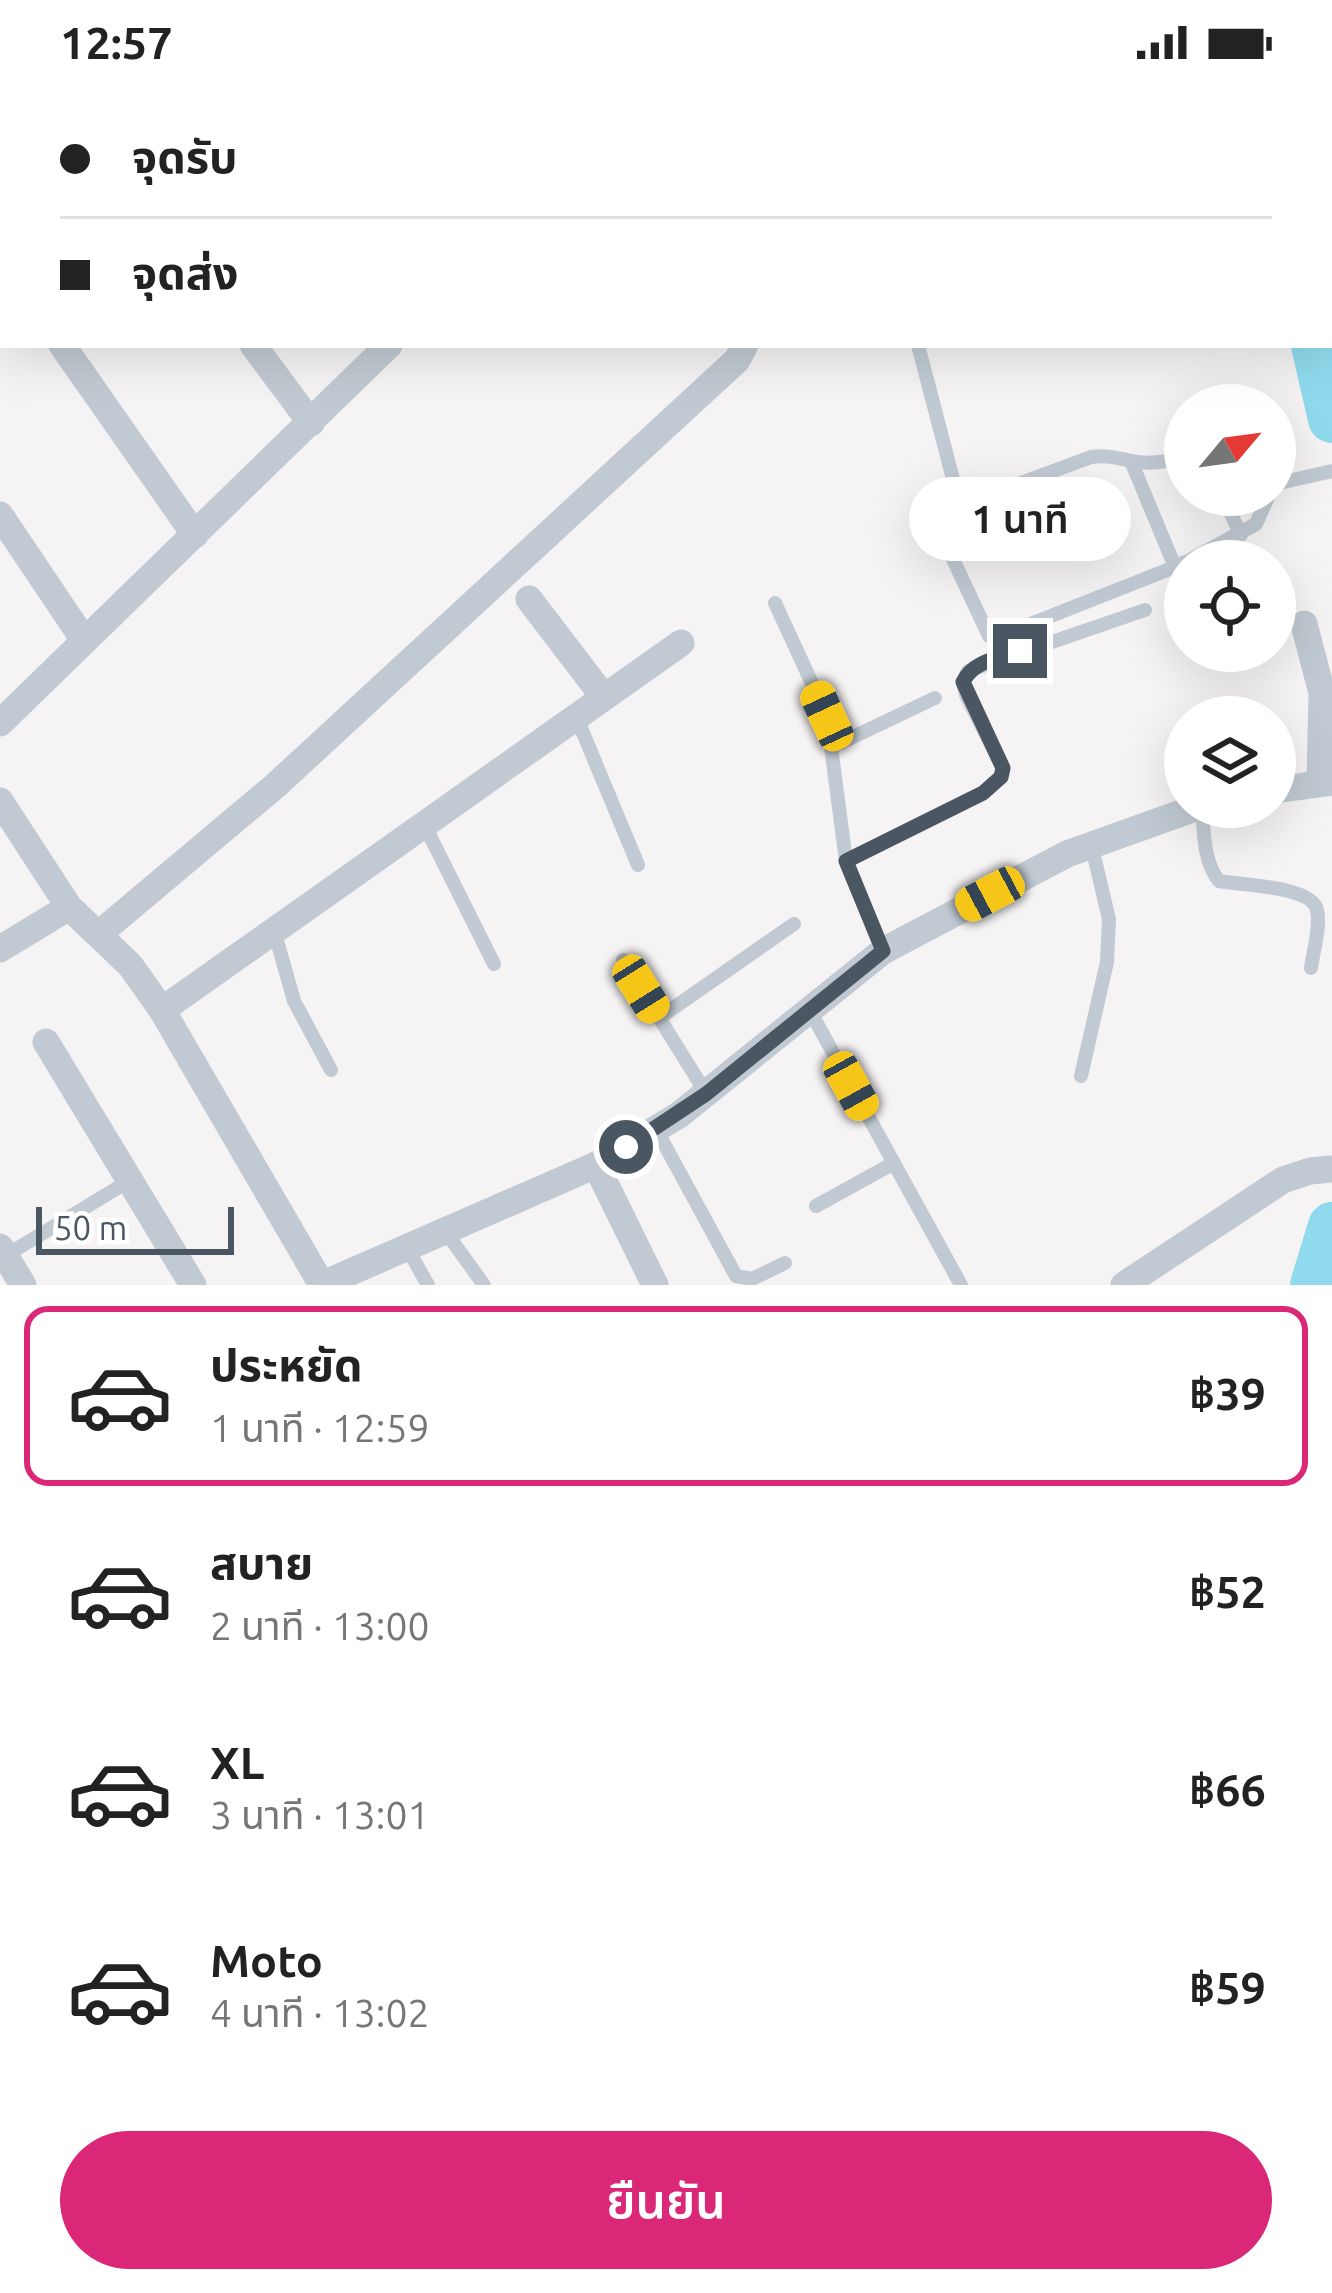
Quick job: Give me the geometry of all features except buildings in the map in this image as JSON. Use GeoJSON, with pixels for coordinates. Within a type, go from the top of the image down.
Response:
{"type":"FeatureCollection","features":[{"type":"Feature","properties":{"kind":"street"},"geometry":{"type":"LineString","coordinates":[[64,348],[195,535]]}},
{"type":"Feature","properties":{"kind":"street"},"geometry":{"type":"LineString","coordinates":[[255,348],[310,423]]}},
{"type":"Feature","properties":{"kind":"street"},"geometry":{"type":"LineString","coordinates":[[0,723],[386,348]]}},
{"type":"Feature","properties":{"kind":"street"},"geometry":{"type":"LineString","coordinates":[[100,932],[325,740],[631,460],[743,348]]}},
{"type":"Feature","properties":{"kind":"street"},"geometry":{"type":"LineString","coordinates":[[0,514],[84,640]]}},
{"type":"Feature","properties":{"kind":"street"},"geometry":{"type":"LineString","coordinates":[[529,599],[603,696]]}},
{"type":"Feature","properties":{"kind":"street"},"geometry":{"type":"LineString","coordinates":[[1296,787],[1326,783],[1322,692],[1304,624]]}},
{"type":"Feature","properties":{"kind":"street"},"geometry":{"type":"LineString","coordinates":[[162,1010],[681,643]]}},
{"type":"Feature","properties":{"kind":"street"},"geometry":{"type":"LineString","coordinates":[[0,801],[70,907],[130,964],[162,1010],[322,1285],[596,1165],[706,1094],[883,951],[1091,843],[1164,819]]}},
{"type":"Feature","properties":{"kind":"street"},"geometry":{"type":"LineString","coordinates":[[0,950],[70,907]]}},
{"type":"Feature","properties":{"kind":"street"},"geometry":{"type":"LineString","coordinates":[[46,1042],[193,1285]]}},
{"type":"Feature","properties":{"kind":"street"},"geometry":{"type":"LineString","coordinates":[[596,1165],[655,1285]]}},
{"type":"Feature","properties":{"kind":"street"},"geometry":{"type":"LineString","coordinates":[[1124,1285],[1283,1180],[1321,1170]]}},
{"type":"Feature","properties":{"kind":"street"},"geometry":{"type":"LineString","coordinates":[[3,1251],[23,1285]]}},
{"type":"Feature","properties":{"kind":"lane"},"geometry":{"type":"LineString","coordinates":[[919,348],[960,506]]}},
{"type":"Feature","properties":{"kind":"lane"},"geometry":{"type":"LineString","coordinates":[[1164,459],[1131,461],[1114,454],[1091,457],[960,506],[945,518],[943,538],[989,636],[1000,636],[1164,571]]}},
{"type":"Feature","properties":{"kind":"lane"},"geometry":{"type":"LineString","coordinates":[[1131,461],[1171,540]]}},
{"type":"Feature","properties":{"kind":"lane"},"geometry":{"type":"LineString","coordinates":[[1296,481],[1332,471]]}},
{"type":"Feature","properties":{"kind":"lane"},"geometry":{"type":"LineString","coordinates":[[1232,516],[1241,535]]}},
{"type":"Feature","properties":{"kind":"lane"},"geometry":{"type":"LineString","coordinates":[[1231,540],[1256,524],[1259,516]]}},
{"type":"Feature","properties":{"kind":"lane"},"geometry":{"type":"LineString","coordinates":[[775,603],[827,716],[846,861],[883,951]]}},
{"type":"Feature","properties":{"kind":"lane"},"geometry":{"type":"LineString","coordinates":[[846,861],[983,793],[1001,777],[1003,768],[966,695],[963,682],[968,671],[1145,610]]}},
{"type":"Feature","properties":{"kind":"lane"},"geometry":{"type":"LineString","coordinates":[[832,747],[935,698]]}},
{"type":"Feature","properties":{"kind":"lane"},"geometry":{"type":"LineString","coordinates":[[576,716],[638,865]]}},
{"type":"Feature","properties":{"kind":"lane"},"geometry":{"type":"LineString","coordinates":[[424,824],[494,964]]}},
{"type":"Feature","properties":{"kind":"lane"},"geometry":{"type":"LineString","coordinates":[[1203,828],[1211,871],[1219,881],[1310,898],[1317,910],[1311,968]]}},
{"type":"Feature","properties":{"kind":"lane"},"geometry":{"type":"LineString","coordinates":[[1082,1076],[1107,962],[1109,919],[1091,843]]}},
{"type":"Feature","properties":{"kind":"lane"},"geometry":{"type":"LineString","coordinates":[[659,1018],[794,924]]}},
{"type":"Feature","properties":{"kind":"lane"},"geometry":{"type":"LineString","coordinates":[[274,931],[294,1001],[331,1070]]}},
{"type":"Feature","properties":{"kind":"lane"},"geometry":{"type":"LineString","coordinates":[[622,960],[706,1094]]}},
{"type":"Feature","properties":{"kind":"lane"},"geometry":{"type":"LineString","coordinates":[[809,1010],[961,1285]]}},
{"type":"Feature","properties":{"kind":"lane"},"geometry":{"type":"LineString","coordinates":[[656,1129],[736,1276],[752,1279],[785,1263]]}},
{"type":"Feature","properties":{"kind":"lane"},"geometry":{"type":"LineString","coordinates":[[816,1206],[894,1163]]}},
{"type":"Feature","properties":{"kind":"lane"},"geometry":{"type":"LineString","coordinates":[[3,1251],[129,1180]]}},
{"type":"Feature","properties":{"kind":"lane"},"geometry":{"type":"LineString","coordinates":[[445,1231],[484,1285]]}},
{"type":"Feature","properties":{"kind":"lane"},"geometry":{"type":"LineString","coordinates":[[406,1247],[428,1285]]}},
{"type":"Feature","properties":{"kind":"waterway"},"geometry":{"type":"LineString","coordinates":[[1316,348],[1332,419]]}},
{"type":"Feature","properties":{"kind":"waterway"},"geometry":{"type":"LineString","coordinates":[[1314,1285],[1332,1226]]}},
{"type":"Feature","properties":{"kind":"route"},"geometry":{"type":"LineString","coordinates":[[626,1147],[679,1115],[883,951],[846,861],[994,786],[1003,768],[963,682],[979,664],[1020,651]]}}]}
